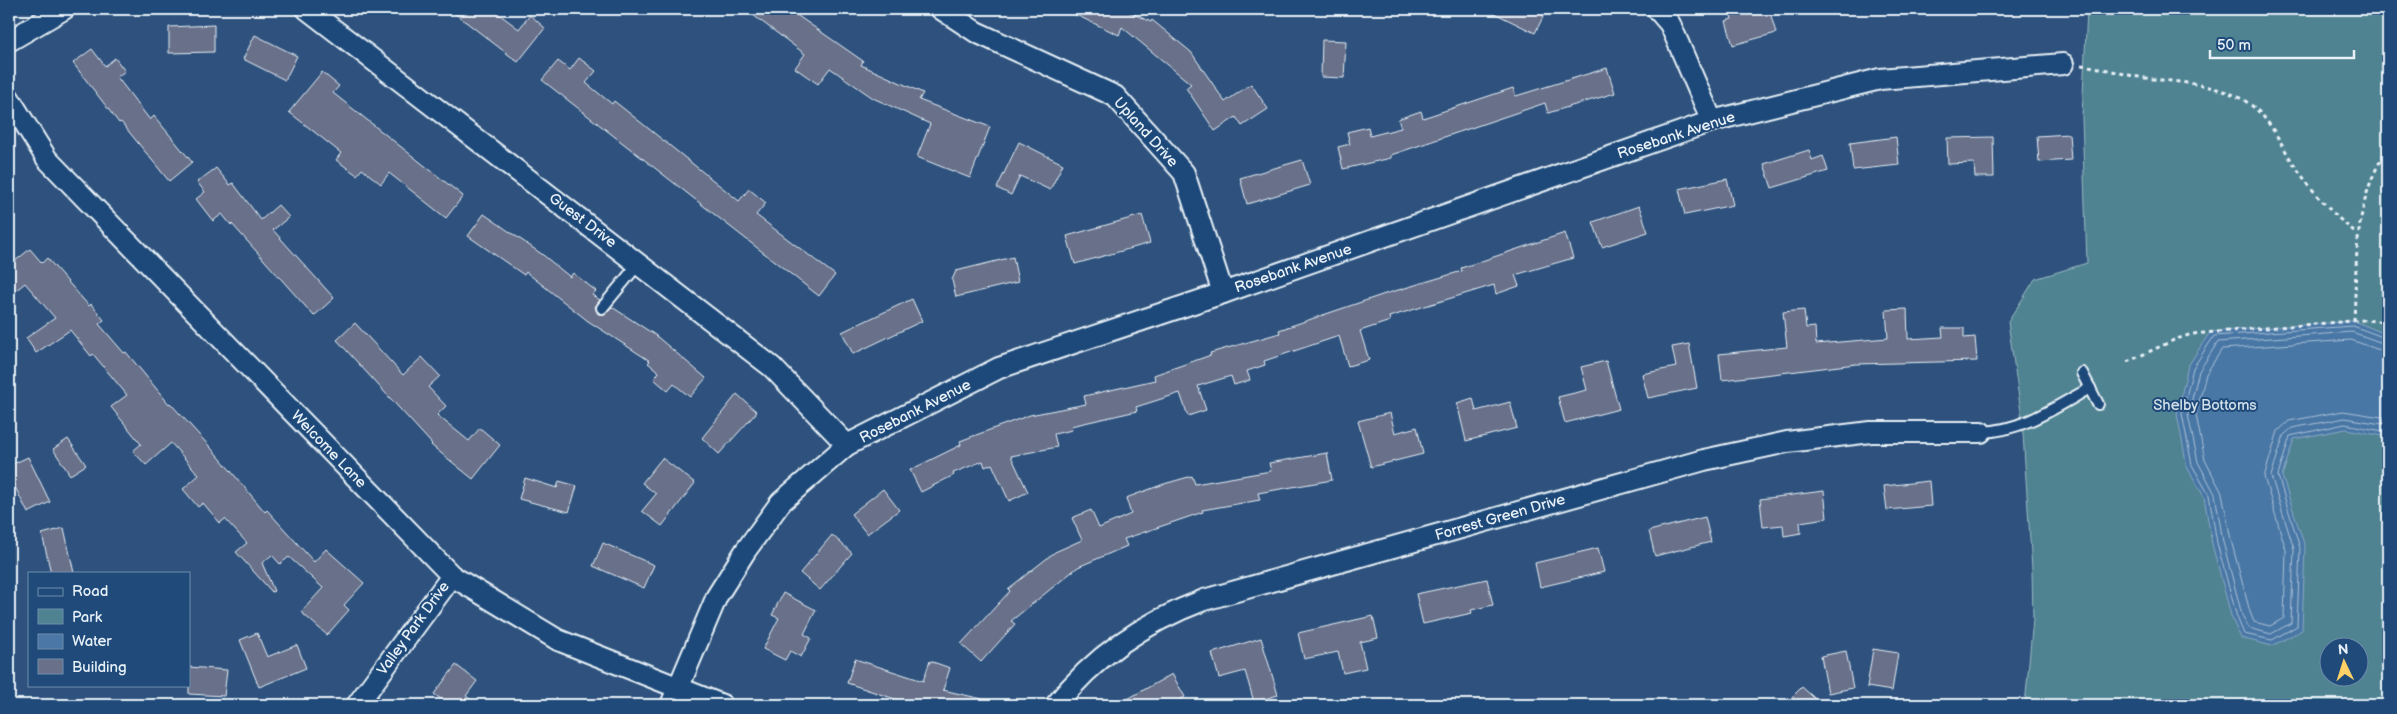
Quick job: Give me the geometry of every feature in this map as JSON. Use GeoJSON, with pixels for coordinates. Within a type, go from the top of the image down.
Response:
{"type":"FeatureCollection","features":[{"type":"Feature","properties":{"kind":"street"},"geometry":{"type":"LineString","coordinates":[[9,41],[64,9]]}},
{"type":"Feature","properties":{"kind":"street","name":"Guest Drive"},"geometry":{"type":"LineString","coordinates":[[307,9],[640,263],[772,367],[847,444]]}},
{"type":"Feature","properties":{"kind":"street","name":"Upland Drive"},"geometry":{"type":"LineString","coordinates":[[941,9],[976,32],[1115,96],[1184,173],[1223,293]]}},
{"type":"Feature","properties":{"kind":"street"},"geometry":{"type":"LineString","coordinates":[[1657,9],[1670,24],[1712,121]]}},
{"type":"Feature","properties":{"kind":"street","name":"Rosebank Avenue"},"geometry":{"type":"LineString","coordinates":[[674,697],[717,596],[746,550],[781,502],[847,444],[999,368],[1223,293],[1712,121],[1880,79],[2063,64]]}},
{"type":"Feature","properties":{"kind":"street","name":"Welcome Lane"},"geometry":{"type":"LineString","coordinates":[[9,98],[47,159],[452,576],[558,640],[674,697],[722,705]]}},
{"type":"Feature","properties":{"kind":"street","name":"Forrest Green Drive"},"geometry":{"type":"LineString","coordinates":[[1056,705],[1092,665],[1117,644],[1166,615],[1204,600],[1704,460],[1787,442],[1871,432],[1981,432]]}},
{"type":"Feature","properties":{"kind":"street","name":"Valley Park Drive"},"geometry":{"type":"LineString","coordinates":[[357,705],[452,576]]}},
{"type":"Feature","properties":{"kind":"lane"},"geometry":{"type":"LineString","coordinates":[[602,308],[640,263]]}},
{"type":"Feature","properties":{"kind":"lane"},"geometry":{"type":"LineString","coordinates":[[2082,373],[2098,404]]}},
{"type":"Feature","properties":{"kind":"lane"},"geometry":{"type":"LineString","coordinates":[[1981,432],[2002,430],[2022,424],[2090,388]]}},
{"type":"Feature","properties":{"kind":"path"},"geometry":{"type":"LineString","coordinates":[[2063,64],[2090,66],[2134,76],[2211,87],[2242,100],[2268,122],[2298,170],[2330,212],[2357,233]]}},
{"type":"Feature","properties":{"kind":"path"},"geometry":{"type":"LineString","coordinates":[[2354,320],[2357,233],[2369,184],[2377,165],[2388,148]]}},
{"type":"Feature","properties":{"kind":"path"},"geometry":{"type":"LineString","coordinates":[[2127,362],[2174,340],[2192,334],[2354,320],[2388,322]]}},
{"type":"Feature","properties":{"kind":"green space","name":"Shelby Bottoms"},"geometry":{"type":"Polygon","coordinates":[[[2087,9],[2388,9],[2388,705],[2025,705],[2033,619],[2032,569],[2022,419],[2008,322],[2035,279],[2087,263],[2082,117],[2087,9]]]}},
{"type":"Feature","properties":{"kind":"water"},"geometry":{"type":"Polygon","coordinates":[[[2354,321],[2388,335],[2388,437],[2346,429],[2294,439],[2282,476],[2305,547],[2302,630],[2272,646],[2241,638],[2232,619],[2212,544],[2204,497],[2187,467],[2177,414],[2188,366],[2210,332],[2354,321]]]}},
{"type":"Feature","properties":{"kind":"building"},"geometry":{"type":"Polygon","coordinates":[[[449,9],[492,9],[519,29],[530,15],[545,28],[518,62],[449,9]]]}},
{"type":"Feature","properties":{"kind":"building"},"geometry":{"type":"Polygon","coordinates":[[[745,9],[788,9],[863,61],[861,65],[923,93],[919,100],[990,127],[970,178],[917,157],[930,124],[873,98],[830,68],[818,84],[795,68],[805,54],[745,9]]]}},
{"type":"Feature","properties":{"kind":"building"},"geometry":{"type":"Polygon","coordinates":[[[1063,9],[1131,9],[1129,12],[1151,22],[1152,20],[1191,52],[1225,102],[1251,84],[1268,109],[1242,126],[1236,117],[1215,131],[1186,88],[1191,84],[1122,27],[1119,35],[1063,9]]]}},
{"type":"Feature","properties":{"kind":"building"},"geometry":{"type":"Polygon","coordinates":[[[1486,9],[1547,9],[1535,33],[1486,9]]]}},
{"type":"Feature","properties":{"kind":"building"},"geometry":{"type":"Polygon","coordinates":[[[1729,9],[1745,9],[1747,14],[1769,9],[1776,33],[1733,45],[1726,21],[1732,19],[1729,9]]]}},
{"type":"Feature","properties":{"kind":"building"},"geometry":{"type":"Polygon","coordinates":[[[214,25],[214,52],[169,53],[169,27],[214,25]]]}},
{"type":"Feature","properties":{"kind":"building"},"geometry":{"type":"Polygon","coordinates":[[[255,35],[297,56],[285,80],[243,59],[255,35]]]}},
{"type":"Feature","properties":{"kind":"building"},"geometry":{"type":"Polygon","coordinates":[[[1322,40],[1346,41],[1344,78],[1321,77],[1322,40]]]}},
{"type":"Feature","properties":{"kind":"building"},"geometry":{"type":"Polygon","coordinates":[[[92,49],[105,66],[115,58],[125,71],[117,77],[150,120],[154,116],[192,162],[169,181],[121,122],[119,123],[73,63],[92,49]]]}},
{"type":"Feature","properties":{"kind":"building"},"geometry":{"type":"Polygon","coordinates":[[[579,58],[596,71],[586,83],[612,104],[614,101],[739,201],[749,189],[766,203],[756,215],[835,275],[819,296],[542,80],[558,61],[570,70],[579,58]]]}},
{"type":"Feature","properties":{"kind":"building"},"geometry":{"type":"Polygon","coordinates":[[[1607,68],[1615,93],[1548,113],[1545,103],[1391,155],[1391,158],[1343,169],[1338,147],[1350,144],[1347,132],[1368,127],[1370,136],[1401,128],[1398,119],[1421,111],[1423,118],[1513,88],[1516,96],[1607,68]]]}},
{"type":"Feature","properties":{"kind":"building"},"geometry":{"type":"Polygon","coordinates":[[[322,72],[339,86],[333,93],[463,196],[446,218],[389,173],[381,184],[362,169],[357,175],[336,160],[341,153],[289,112],[322,72]]]}},
{"type":"Feature","properties":{"kind":"building"},"geometry":{"type":"Polygon","coordinates":[[[2069,134],[2071,160],[2039,162],[2037,136],[2069,134]]]}},
{"type":"Feature","properties":{"kind":"building"},"geometry":{"type":"Polygon","coordinates":[[[1896,137],[1899,165],[1853,170],[1850,143],[1896,137]]]}},
{"type":"Feature","properties":{"kind":"building"},"geometry":{"type":"Polygon","coordinates":[[[1993,137],[1994,177],[1975,177],[1974,163],[1948,164],[1947,138],[1993,137]]]}},
{"type":"Feature","properties":{"kind":"building"},"geometry":{"type":"Polygon","coordinates":[[[1019,142],[1063,164],[1050,190],[1020,176],[1011,195],[997,188],[1019,142]]]}},
{"type":"Feature","properties":{"kind":"building"},"geometry":{"type":"Polygon","coordinates":[[[1809,150],[1812,160],[1823,156],[1828,171],[1772,188],[1764,164],[1809,150]]]}},
{"type":"Feature","properties":{"kind":"building"},"geometry":{"type":"Polygon","coordinates":[[[1302,160],[1310,185],[1247,204],[1240,178],[1302,160]]]}},
{"type":"Feature","properties":{"kind":"building"},"geometry":{"type":"Polygon","coordinates":[[[216,168],[230,185],[233,183],[261,220],[278,205],[289,217],[273,230],[334,298],[314,316],[222,214],[213,221],[196,199],[205,192],[197,182],[216,168]]]}},
{"type":"Feature","properties":{"kind":"building"},"geometry":{"type":"Polygon","coordinates":[[[1727,179],[1733,205],[1685,215],[1679,189],[1727,179]]]}},
{"type":"Feature","properties":{"kind":"building"},"geometry":{"type":"Polygon","coordinates":[[[1639,206],[1648,232],[1602,247],[1593,222],[1639,206]]]}},
{"type":"Feature","properties":{"kind":"building"},"geometry":{"type":"Polygon","coordinates":[[[484,214],[543,255],[570,277],[573,273],[596,291],[592,295],[600,300],[595,307],[598,314],[605,314],[612,307],[655,335],[706,378],[690,397],[674,384],[668,391],[654,379],[659,372],[648,363],[650,361],[588,321],[526,272],[524,275],[468,236],[484,214]]]}},
{"type":"Feature","properties":{"kind":"building"},"geometry":{"type":"Polygon","coordinates":[[[1142,215],[1150,243],[1075,264],[1067,236],[1142,215]]]}},
{"type":"Feature","properties":{"kind":"building"},"geometry":{"type":"Polygon","coordinates":[[[1565,233],[1573,258],[1515,275],[1519,286],[1496,294],[1494,285],[1389,317],[1390,321],[1360,331],[1369,360],[1348,366],[1339,336],[1264,361],[1265,365],[1247,371],[1250,380],[1234,385],[1231,376],[1198,386],[1206,410],[1188,416],[1180,393],[1136,407],[1137,411],[1071,426],[1072,430],[1054,434],[1057,447],[1011,456],[1028,492],[1009,501],[992,464],[985,467],[983,461],[953,473],[954,475],[921,492],[910,470],[961,445],[960,441],[1030,415],[1086,404],[1084,396],[1155,380],[1154,375],[1211,355],[1210,353],[1280,333],[1279,330],[1385,294],[1462,271],[1461,268],[1565,233]]]}},
{"type":"Feature","properties":{"kind":"building"},"geometry":{"type":"Polygon","coordinates":[[[30,249],[42,263],[47,258],[89,306],[91,304],[104,320],[99,324],[124,353],[126,352],[169,404],[220,458],[265,512],[267,510],[314,562],[326,549],[364,583],[344,605],[349,610],[327,635],[301,612],[323,588],[289,557],[280,564],[272,555],[262,563],[274,591],[272,592],[236,552],[247,543],[225,519],[220,523],[203,503],[198,507],[183,489],[199,475],[171,443],[146,465],[133,451],[141,444],[111,407],[127,395],[70,330],[36,353],[26,338],[55,318],[25,283],[9,296],[9,266],[30,249]]]}},
{"type":"Feature","properties":{"kind":"building"},"geometry":{"type":"Polygon","coordinates":[[[1013,257],[1018,282],[956,297],[952,280],[956,271],[1013,257]]]}},
{"type":"Feature","properties":{"kind":"building"},"geometry":{"type":"Polygon","coordinates":[[[912,299],[922,321],[853,354],[842,332],[912,299]]]}},
{"type":"Feature","properties":{"kind":"building"},"geometry":{"type":"Polygon","coordinates":[[[1907,309],[1908,339],[1943,337],[1942,328],[1964,328],[1964,338],[1975,337],[1977,361],[1856,364],[1722,380],[1719,354],[1787,347],[1783,312],[1804,310],[1806,328],[1815,327],[1816,344],[1888,338],[1886,310],[1907,309]]]}},
{"type":"Feature","properties":{"kind":"building"},"geometry":{"type":"Polygon","coordinates":[[[355,323],[403,375],[422,357],[440,376],[428,387],[446,406],[437,415],[469,441],[480,428],[500,445],[473,479],[431,445],[337,340],[355,323]]]}},
{"type":"Feature","properties":{"kind":"building"},"geometry":{"type":"Polygon","coordinates":[[[1689,344],[1697,388],[1648,398],[1642,374],[1676,367],[1672,347],[1689,344]]]}},
{"type":"Feature","properties":{"kind":"building"},"geometry":{"type":"Polygon","coordinates":[[[1606,361],[1619,409],[1565,423],[1558,397],[1587,390],[1581,367],[1606,361]]]}},
{"type":"Feature","properties":{"kind":"building"},"geometry":{"type":"Polygon","coordinates":[[[737,394],[757,412],[719,454],[702,438],[737,394]]]}},
{"type":"Feature","properties":{"kind":"building"},"geometry":{"type":"Polygon","coordinates":[[[1473,398],[1476,411],[1510,402],[1517,428],[1466,441],[1457,403],[1473,398]]]}},
{"type":"Feature","properties":{"kind":"building"},"geometry":{"type":"Polygon","coordinates":[[[1390,413],[1395,433],[1417,427],[1423,454],[1371,467],[1358,421],[1390,413]]]}},
{"type":"Feature","properties":{"kind":"building"},"geometry":{"type":"Polygon","coordinates":[[[68,439],[86,465],[70,475],[53,449],[68,439]]]}},
{"type":"Feature","properties":{"kind":"building"},"geometry":{"type":"Polygon","coordinates":[[[1327,453],[1332,480],[1258,493],[1260,500],[1202,510],[1203,512],[1124,539],[1127,546],[1078,567],[1011,621],[1015,624],[981,662],[961,644],[1010,591],[1008,589],[1055,552],[1082,540],[1072,518],[1091,510],[1099,528],[1131,514],[1126,498],[1164,484],[1192,476],[1195,484],[1271,471],[1269,463],[1327,453]]]}},
{"type":"Feature","properties":{"kind":"building"},"geometry":{"type":"Polygon","coordinates":[[[28,457],[50,502],[28,513],[9,475],[9,466],[28,457]]]}},
{"type":"Feature","properties":{"kind":"building"},"geometry":{"type":"Polygon","coordinates":[[[662,458],[695,483],[662,526],[642,511],[656,494],[642,483],[662,458]]]}},
{"type":"Feature","properties":{"kind":"building"},"geometry":{"type":"Polygon","coordinates":[[[525,478],[557,488],[559,481],[577,486],[569,512],[519,499],[525,478]]]}},
{"type":"Feature","properties":{"kind":"building"},"geometry":{"type":"Polygon","coordinates":[[[1929,481],[1931,506],[1887,510],[1884,486],[1929,481]]]}},
{"type":"Feature","properties":{"kind":"building"},"geometry":{"type":"Polygon","coordinates":[[[883,489],[899,510],[867,534],[851,514],[883,489]]]}},
{"type":"Feature","properties":{"kind":"building"},"geometry":{"type":"Polygon","coordinates":[[[1824,491],[1827,518],[1800,522],[1801,533],[1784,536],[1783,525],[1763,527],[1760,499],[1824,491]]]}},
{"type":"Feature","properties":{"kind":"building"},"geometry":{"type":"Polygon","coordinates":[[[1705,517],[1711,542],[1655,556],[1649,531],[1705,517]]]}},
{"type":"Feature","properties":{"kind":"building"},"geometry":{"type":"Polygon","coordinates":[[[64,528],[74,572],[51,572],[42,534],[64,528]]]}},
{"type":"Feature","properties":{"kind":"building"},"geometry":{"type":"Polygon","coordinates":[[[832,535],[852,553],[820,590],[800,573],[832,535]]]}},
{"type":"Feature","properties":{"kind":"building"},"geometry":{"type":"Polygon","coordinates":[[[603,543],[654,565],[644,588],[593,566],[603,543]]]}},
{"type":"Feature","properties":{"kind":"building"},"geometry":{"type":"Polygon","coordinates":[[[1598,548],[1604,572],[1540,587],[1535,563],[1598,548]]]}},
{"type":"Feature","properties":{"kind":"building"},"geometry":{"type":"Polygon","coordinates":[[[1487,579],[1493,605],[1471,610],[1472,613],[1423,624],[1416,594],[1487,579]]]}},
{"type":"Feature","properties":{"kind":"building"},"geometry":{"type":"Polygon","coordinates":[[[783,593],[816,610],[804,634],[811,638],[801,657],[790,651],[785,660],[763,649],[779,618],[772,615],[783,593]]]}},
{"type":"Feature","properties":{"kind":"building"},"geometry":{"type":"Polygon","coordinates":[[[1373,616],[1378,638],[1360,642],[1366,668],[1343,673],[1338,652],[1304,659],[1298,633],[1373,616]]]}},
{"type":"Feature","properties":{"kind":"building"},"geometry":{"type":"Polygon","coordinates":[[[257,633],[267,657],[297,645],[306,668],[259,687],[240,640],[257,633]]]}},
{"type":"Feature","properties":{"kind":"building"},"geometry":{"type":"Polygon","coordinates":[[[1261,638],[1278,695],[1254,702],[1245,671],[1219,678],[1212,653],[1261,638]]]}},
{"type":"Feature","properties":{"kind":"building"},"geometry":{"type":"Polygon","coordinates":[[[1873,649],[1898,653],[1892,691],[1867,687],[1873,649]]]}},
{"type":"Feature","properties":{"kind":"building"},"geometry":{"type":"Polygon","coordinates":[[[1846,651],[1853,688],[1828,693],[1821,656],[1846,651]]]}},
{"type":"Feature","properties":{"kind":"building"},"geometry":{"type":"Polygon","coordinates":[[[855,659],[923,681],[930,661],[950,668],[943,690],[982,699],[982,705],[913,705],[847,683],[855,659]]]}},
{"type":"Feature","properties":{"kind":"building"},"geometry":{"type":"Polygon","coordinates":[[[456,665],[477,681],[466,696],[478,705],[449,705],[434,694],[456,665]]]}},
{"type":"Feature","properties":{"kind":"building"},"geometry":{"type":"Polygon","coordinates":[[[190,667],[227,670],[224,696],[189,694],[190,667]]]}},
{"type":"Feature","properties":{"kind":"building"},"geometry":{"type":"Polygon","coordinates":[[[1172,674],[1185,697],[1171,705],[1117,705],[1172,674]]]}},
{"type":"Feature","properties":{"kind":"building"},"geometry":{"type":"Polygon","coordinates":[[[1802,687],[1822,705],[1784,705],[1802,687]]]}}]}
